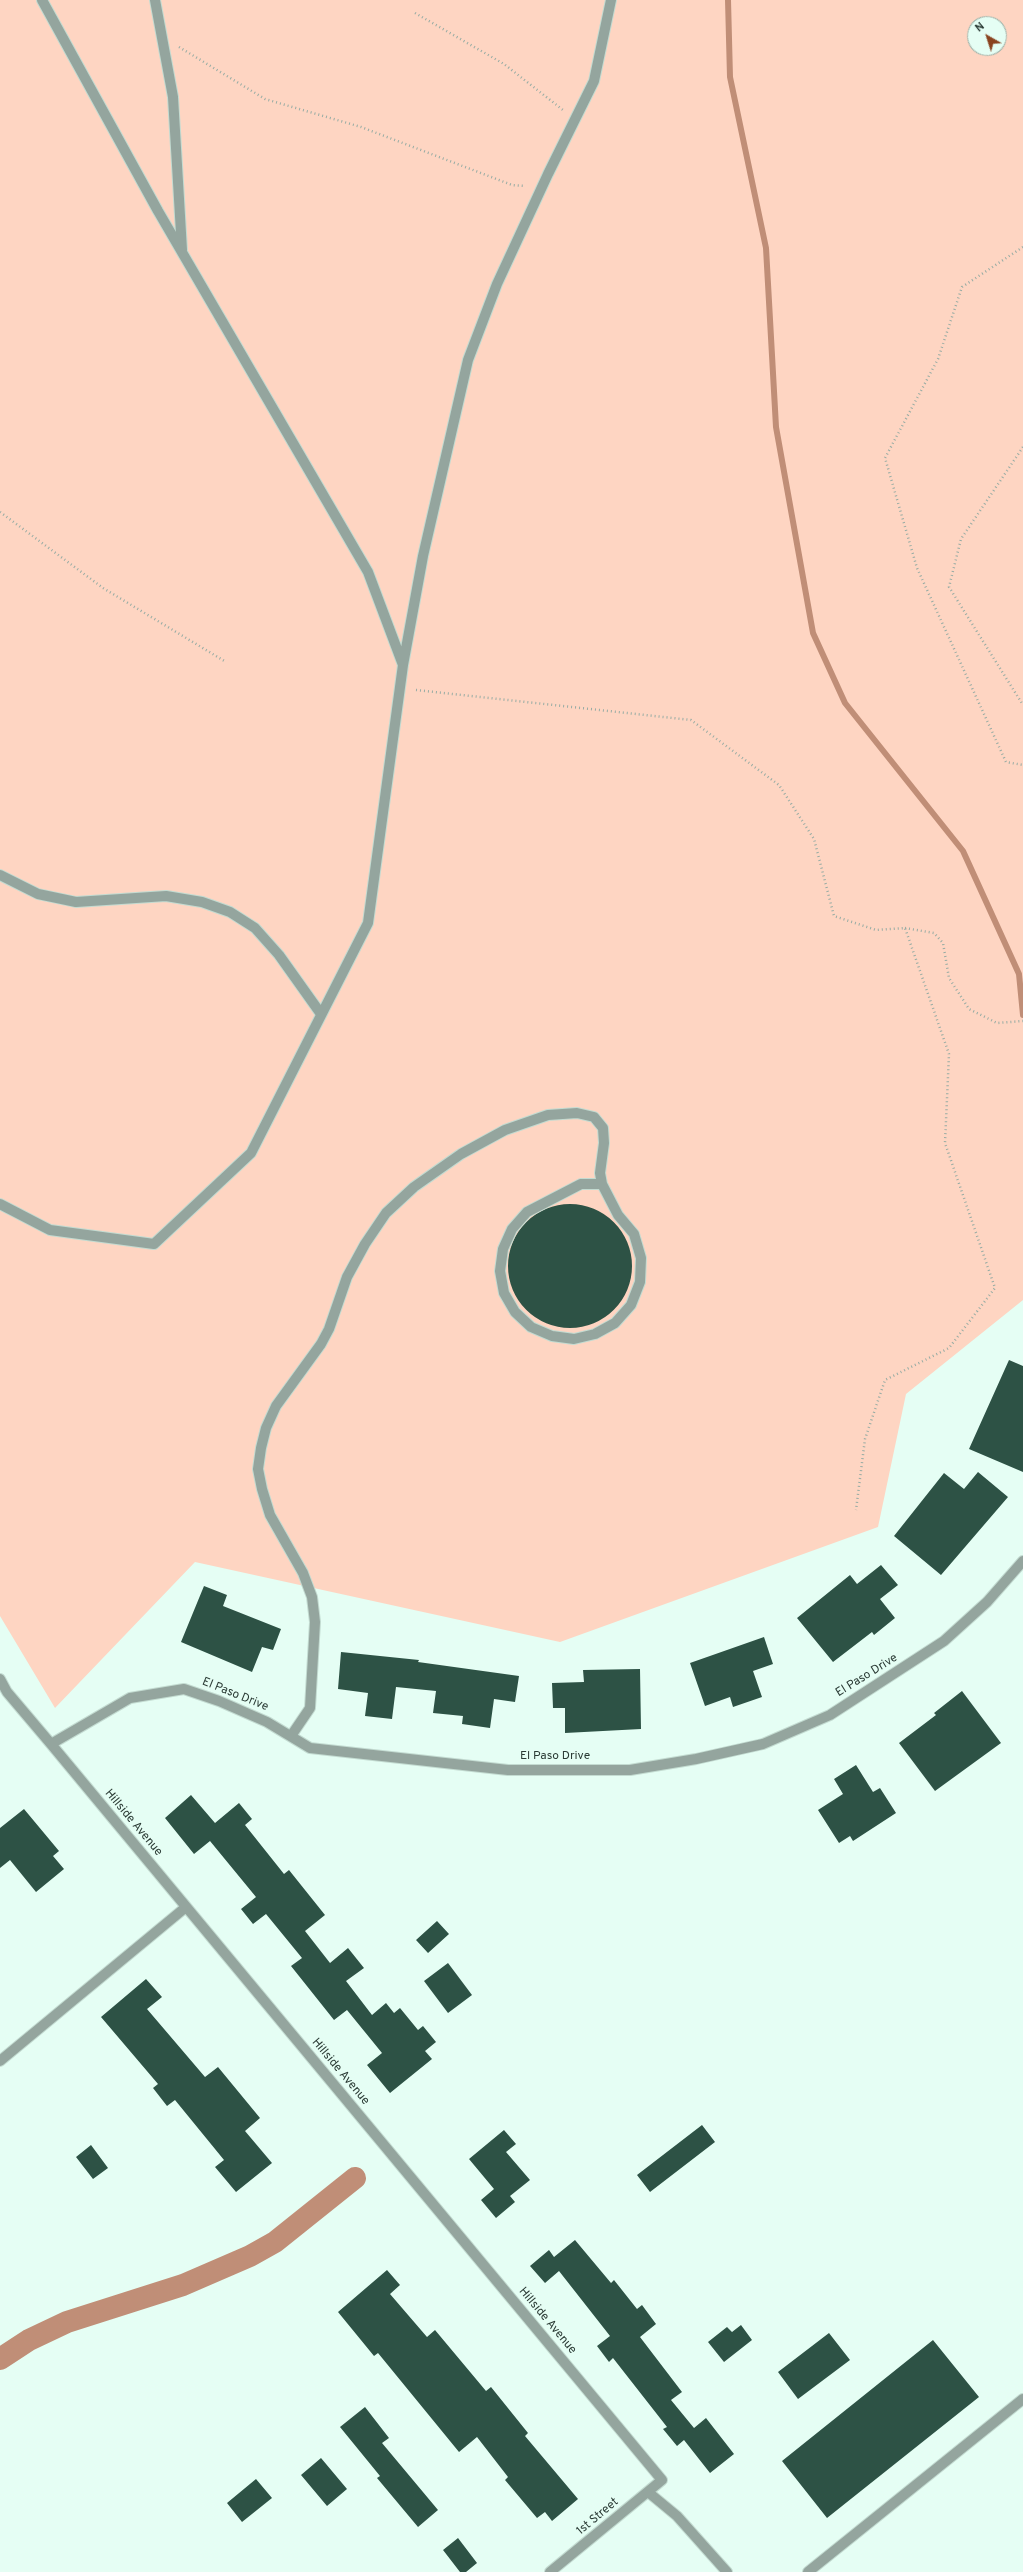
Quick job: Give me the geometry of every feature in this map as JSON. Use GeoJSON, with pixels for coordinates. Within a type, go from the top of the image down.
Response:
{"type":"FeatureCollection","features":[{"type":"Feature","properties":{"kind":"street"},"geometry":{"type":"LineString","coordinates":[[42,0],[182,252],[368,572],[403,665]]}},
{"type":"Feature","properties":{"kind":"street"},"geometry":{"type":"LineString","coordinates":[[155,0],[173,97],[182,252]]}},
{"type":"Feature","properties":{"kind":"street"},"geometry":{"type":"LineString","coordinates":[[0,1204],[50,1230],[154,1244],[251,1153],[368,923],[403,665],[423,556],[468,360],[498,284],[541,187],[594,81],[611,0]]}},
{"type":"Feature","properties":{"kind":"street"},"geometry":{"type":"LineString","coordinates":[[0,875],[38,894],[76,902],[166,896],[202,902],[230,912],[256,928],[279,955],[321,1014]]}},
{"type":"Feature","properties":{"kind":"street"},"geometry":{"type":"LineString","coordinates":[[291,1736],[310,1708],[315,1622],[312,1596],[303,1573],[270,1515],[258,1469],[261,1448],[266,1428],[276,1406],[321,1344],[329,1329],[347,1277],[365,1244],[386,1213],[414,1186],[461,1154],[505,1130],[548,1115],[577,1113],[594,1116],[603,1128],[604,1143],[600,1173],[602,1184],[618,1215],[634,1234],[641,1258],[640,1282],[631,1305],[615,1323],[596,1334],[574,1339],[552,1336],[531,1327],[515,1312],[508,1299],[500,1271],[503,1249],[512,1229],[527,1212],[580,1184],[602,1184]]}},
{"type":"Feature","properties":{"kind":"street","name":"El Paso Drive"},"geometry":{"type":"LineString","coordinates":[[51,1744],[130,1698],[184,1689],[226,1704],[267,1722],[310,1748],[508,1770],[630,1770],[696,1759],[763,1744],[830,1714],[944,1641],[987,1602],[1023,1561]]}},
{"type":"Feature","properties":{"kind":"street","name":"Hillside Avenue"},"geometry":{"type":"LineString","coordinates":[[0,1679],[7,1692],[662,2480]]}},
{"type":"Feature","properties":{"kind":"street"},"geometry":{"type":"LineString","coordinates":[[0,2061],[186,1907]]}},
{"type":"Feature","properties":{"kind":"street"},"geometry":{"type":"LineString","coordinates":[[808,2572],[1023,2400]]}},
{"type":"Feature","properties":{"kind":"street","name":"1st Street"},"geometry":{"type":"LineString","coordinates":[[550,2572],[662,2480]]}},
{"type":"Feature","properties":{"kind":"street"},"geometry":{"type":"LineString","coordinates":[[648,2492],[677,2516],[727,2572]]}},
{"type":"Feature","properties":{"kind":"path"},"geometry":{"type":"LineString","coordinates":[[415,13],[504,64],[575,120]]}},
{"type":"Feature","properties":{"kind":"path"},"geometry":{"type":"LineString","coordinates":[[162,36],[265,99],[361,127],[512,185],[541,187]]}},
{"type":"Feature","properties":{"kind":"path"},"geometry":{"type":"LineString","coordinates":[[1023,247],[962,287],[938,359],[885,458],[917,568],[1006,762],[1023,765]]}},
{"type":"Feature","properties":{"kind":"path"},"geometry":{"type":"LineString","coordinates":[[1023,447],[960,540],[949,587],[1023,705]]}},
{"type":"Feature","properties":{"kind":"path"},"geometry":{"type":"LineString","coordinates":[[0,512],[103,588],[226,662]]}},
{"type":"Feature","properties":{"kind":"path"},"geometry":{"type":"LineString","coordinates":[[399,688],[509,702],[691,720],[779,785],[814,839],[834,916],[876,930],[905,928],[934,933],[943,943],[949,978],[969,1010],[997,1023],[1023,1021]]}},
{"type":"Feature","properties":{"kind":"path"},"geometry":{"type":"LineString","coordinates":[[856,1510],[865,1439],[885,1380],[949,1348],[995,1288],[945,1143],[949,1054],[905,928]]}},
{"type":"Feature","properties":{"kind":"shaded area"},"geometry":{"type":"Polygon","coordinates":[[[0,0],[1023,0],[1023,1300],[906,1394],[878,1527],[560,1642],[195,1562],[55,1708],[0,1616],[0,0]]]}},
{"type":"Feature","properties":{"kind":"building"},"geometry":{"type":"Polygon","coordinates":[[[570,1204],[582,1205],[594,1209],[604,1214],[614,1222],[622,1232],[627,1242],[631,1254],[631,1278],[627,1290],[622,1300],[614,1310],[604,1318],[594,1323],[582,1327],[570,1328],[558,1327],[546,1323],[536,1318],[526,1310],[518,1300],[513,1290],[509,1278],[508,1266],[509,1254],[513,1242],[518,1232],[526,1222],[536,1214],[546,1209],[558,1205],[570,1204]]]}},
{"type":"Feature","properties":{"kind":"building"},"geometry":{"type":"Polygon","coordinates":[[[1009,1360],[1023,1366],[1023,1472],[969,1449],[1009,1360]]]}},
{"type":"Feature","properties":{"kind":"building"},"geometry":{"type":"Polygon","coordinates":[[[978,1472],[1008,1497],[941,1575],[894,1536],[944,1473],[964,1489],[978,1472]]]}},
{"type":"Feature","properties":{"kind":"building"},"geometry":{"type":"Polygon","coordinates":[[[881,1565],[898,1585],[880,1599],[895,1618],[874,1635],[872,1632],[833,1662],[797,1618],[850,1575],[857,1584],[881,1565]]]}},
{"type":"Feature","properties":{"kind":"building"},"geometry":{"type":"Polygon","coordinates":[[[204,1586],[227,1595],[223,1606],[281,1629],[273,1650],[262,1647],[252,1672],[181,1642],[204,1586]]]}},
{"type":"Feature","properties":{"kind":"building"},"geometry":{"type":"Polygon","coordinates":[[[764,1637],[773,1664],[753,1671],[762,1697],[733,1707],[730,1697],[705,1706],[690,1663],[764,1637]]]}},
{"type":"Feature","properties":{"kind":"building"},"geometry":{"type":"Polygon","coordinates":[[[341,1652],[419,1660],[418,1662],[519,1676],[515,1702],[494,1699],[490,1728],[462,1724],[463,1716],[433,1713],[436,1691],[396,1687],[392,1719],[365,1716],[368,1693],[338,1689],[341,1652]]]}},
{"type":"Feature","properties":{"kind":"building"},"geometry":{"type":"Polygon","coordinates":[[[640,1669],[641,1729],[565,1733],[565,1708],[553,1708],[552,1683],[584,1682],[583,1670],[640,1669]]]}},
{"type":"Feature","properties":{"kind":"building"},"geometry":{"type":"Polygon","coordinates":[[[962,1691],[1001,1743],[935,1791],[899,1743],[936,1715],[934,1713],[962,1691]]]}},
{"type":"Feature","properties":{"kind":"building"},"geometry":{"type":"Polygon","coordinates":[[[856,1765],[873,1792],[880,1788],[896,1813],[853,1841],[850,1836],[839,1843],[818,1810],[843,1794],[834,1779],[856,1765]]]}},
{"type":"Feature","properties":{"kind":"building"},"geometry":{"type":"Polygon","coordinates":[[[191,1795],[215,1823],[239,1803],[252,1819],[245,1825],[284,1874],[289,1870],[325,1915],[305,1931],[330,1963],[348,1948],[364,1968],[346,1981],[372,2015],[386,2003],[394,2013],[400,2008],[418,2030],[423,2026],[436,2042],[425,2051],[432,2059],[390,2093],[367,2065],[382,2053],[347,2010],[334,2020],[291,1966],[302,1958],[266,1914],[253,1924],[241,1909],[256,1897],[210,1841],[194,1854],[165,1818],[191,1795]]]}},
{"type":"Feature","properties":{"kind":"building"},"geometry":{"type":"Polygon","coordinates":[[[24,1809],[59,1851],[53,1856],[64,1869],[36,1892],[10,1860],[0,1868],[0,1828],[24,1809]]]}},
{"type":"Feature","properties":{"kind":"building"},"geometry":{"type":"Polygon","coordinates":[[[437,1921],[449,1934],[428,1953],[416,1940],[437,1921]]]}},
{"type":"Feature","properties":{"kind":"building"},"geometry":{"type":"Polygon","coordinates":[[[448,1963],[472,1995],[448,2013],[424,1981],[448,1963]]]}},
{"type":"Feature","properties":{"kind":"building"},"geometry":{"type":"Polygon","coordinates":[[[146,1979],[162,1997],[147,2009],[205,2077],[218,2067],[260,2118],[245,2131],[272,2163],[236,2192],[215,2167],[224,2160],[175,2100],[167,2106],[153,2088],[158,2084],[101,2017],[146,1979]]]}},
{"type":"Feature","properties":{"kind":"building"},"geometry":{"type":"Polygon","coordinates":[[[702,2125],[715,2142],[650,2192],[637,2175],[702,2125]]]}},
{"type":"Feature","properties":{"kind":"building"},"geometry":{"type":"Polygon","coordinates":[[[504,2130],[516,2144],[506,2152],[530,2180],[510,2196],[515,2202],[496,2218],[481,2200],[494,2189],[469,2159],[504,2130]]]}},
{"type":"Feature","properties":{"kind":"building"},"geometry":{"type":"Polygon","coordinates":[[[91,2145],[108,2168],[93,2179],[76,2157],[91,2145]]]}},
{"type":"Feature","properties":{"kind":"building"},"geometry":{"type":"Polygon","coordinates":[[[575,2240],[611,2283],[614,2280],[637,2309],[642,2305],[656,2324],[640,2337],[682,2392],[671,2400],[694,2428],[706,2418],[734,2454],[710,2473],[684,2440],[677,2446],[663,2429],[667,2427],[613,2358],[609,2362],[597,2346],[610,2336],[559,2271],[545,2283],[530,2266],[549,2250],[554,2257],[575,2240]]]}},
{"type":"Feature","properties":{"kind":"building"},"geometry":{"type":"Polygon","coordinates":[[[387,2270],[400,2285],[390,2294],[427,2337],[435,2330],[486,2391],[491,2387],[528,2433],[525,2436],[578,2499],[552,2521],[545,2512],[537,2518],[505,2480],[508,2477],[477,2437],[459,2452],[378,2353],[374,2356],[338,2312],[387,2270]]]}},
{"type":"Feature","properties":{"kind":"building"},"geometry":{"type":"Polygon","coordinates":[[[741,2325],[752,2340],[724,2362],[708,2342],[727,2327],[732,2332],[741,2325]]]}},
{"type":"Feature","properties":{"kind":"building"},"geometry":{"type":"Polygon","coordinates":[[[829,2333],[850,2360],[798,2399],[778,2372],[829,2333]]]}},
{"type":"Feature","properties":{"kind":"building"},"geometry":{"type":"Polygon","coordinates":[[[933,2340],[979,2397],[827,2518],[782,2461],[933,2340]]]}},
{"type":"Feature","properties":{"kind":"building"},"geometry":{"type":"Polygon","coordinates":[[[365,2407],[389,2438],[382,2443],[438,2510],[418,2527],[377,2478],[380,2476],[340,2427],[365,2407]]]}},
{"type":"Feature","properties":{"kind":"building"},"geometry":{"type":"Polygon","coordinates":[[[321,2458],[347,2489],[327,2506],[301,2475],[321,2458]]]}},
{"type":"Feature","properties":{"kind":"building"},"geometry":{"type":"Polygon","coordinates":[[[256,2479],[272,2498],[242,2522],[227,2503],[256,2479]]]}},
{"type":"Feature","properties":{"kind":"building"},"geometry":{"type":"Polygon","coordinates":[[[458,2538],[477,2563],[466,2572],[460,2572],[443,2550],[458,2538]]]}},
{"type":"Feature","properties":{"kind":"waterway"},"geometry":{"type":"LineString","coordinates":[[728,0],[730,77],[766,248],[776,427],[813,633],[845,703],[963,851],[1019,974],[1023,1015]]}},
{"type":"Feature","properties":{"kind":"waterway"},"geometry":{"type":"LineString","coordinates":[[0,2359],[29,2340],[67,2322],[183,2285],[250,2256],[275,2242],[355,2178]]}}]}
